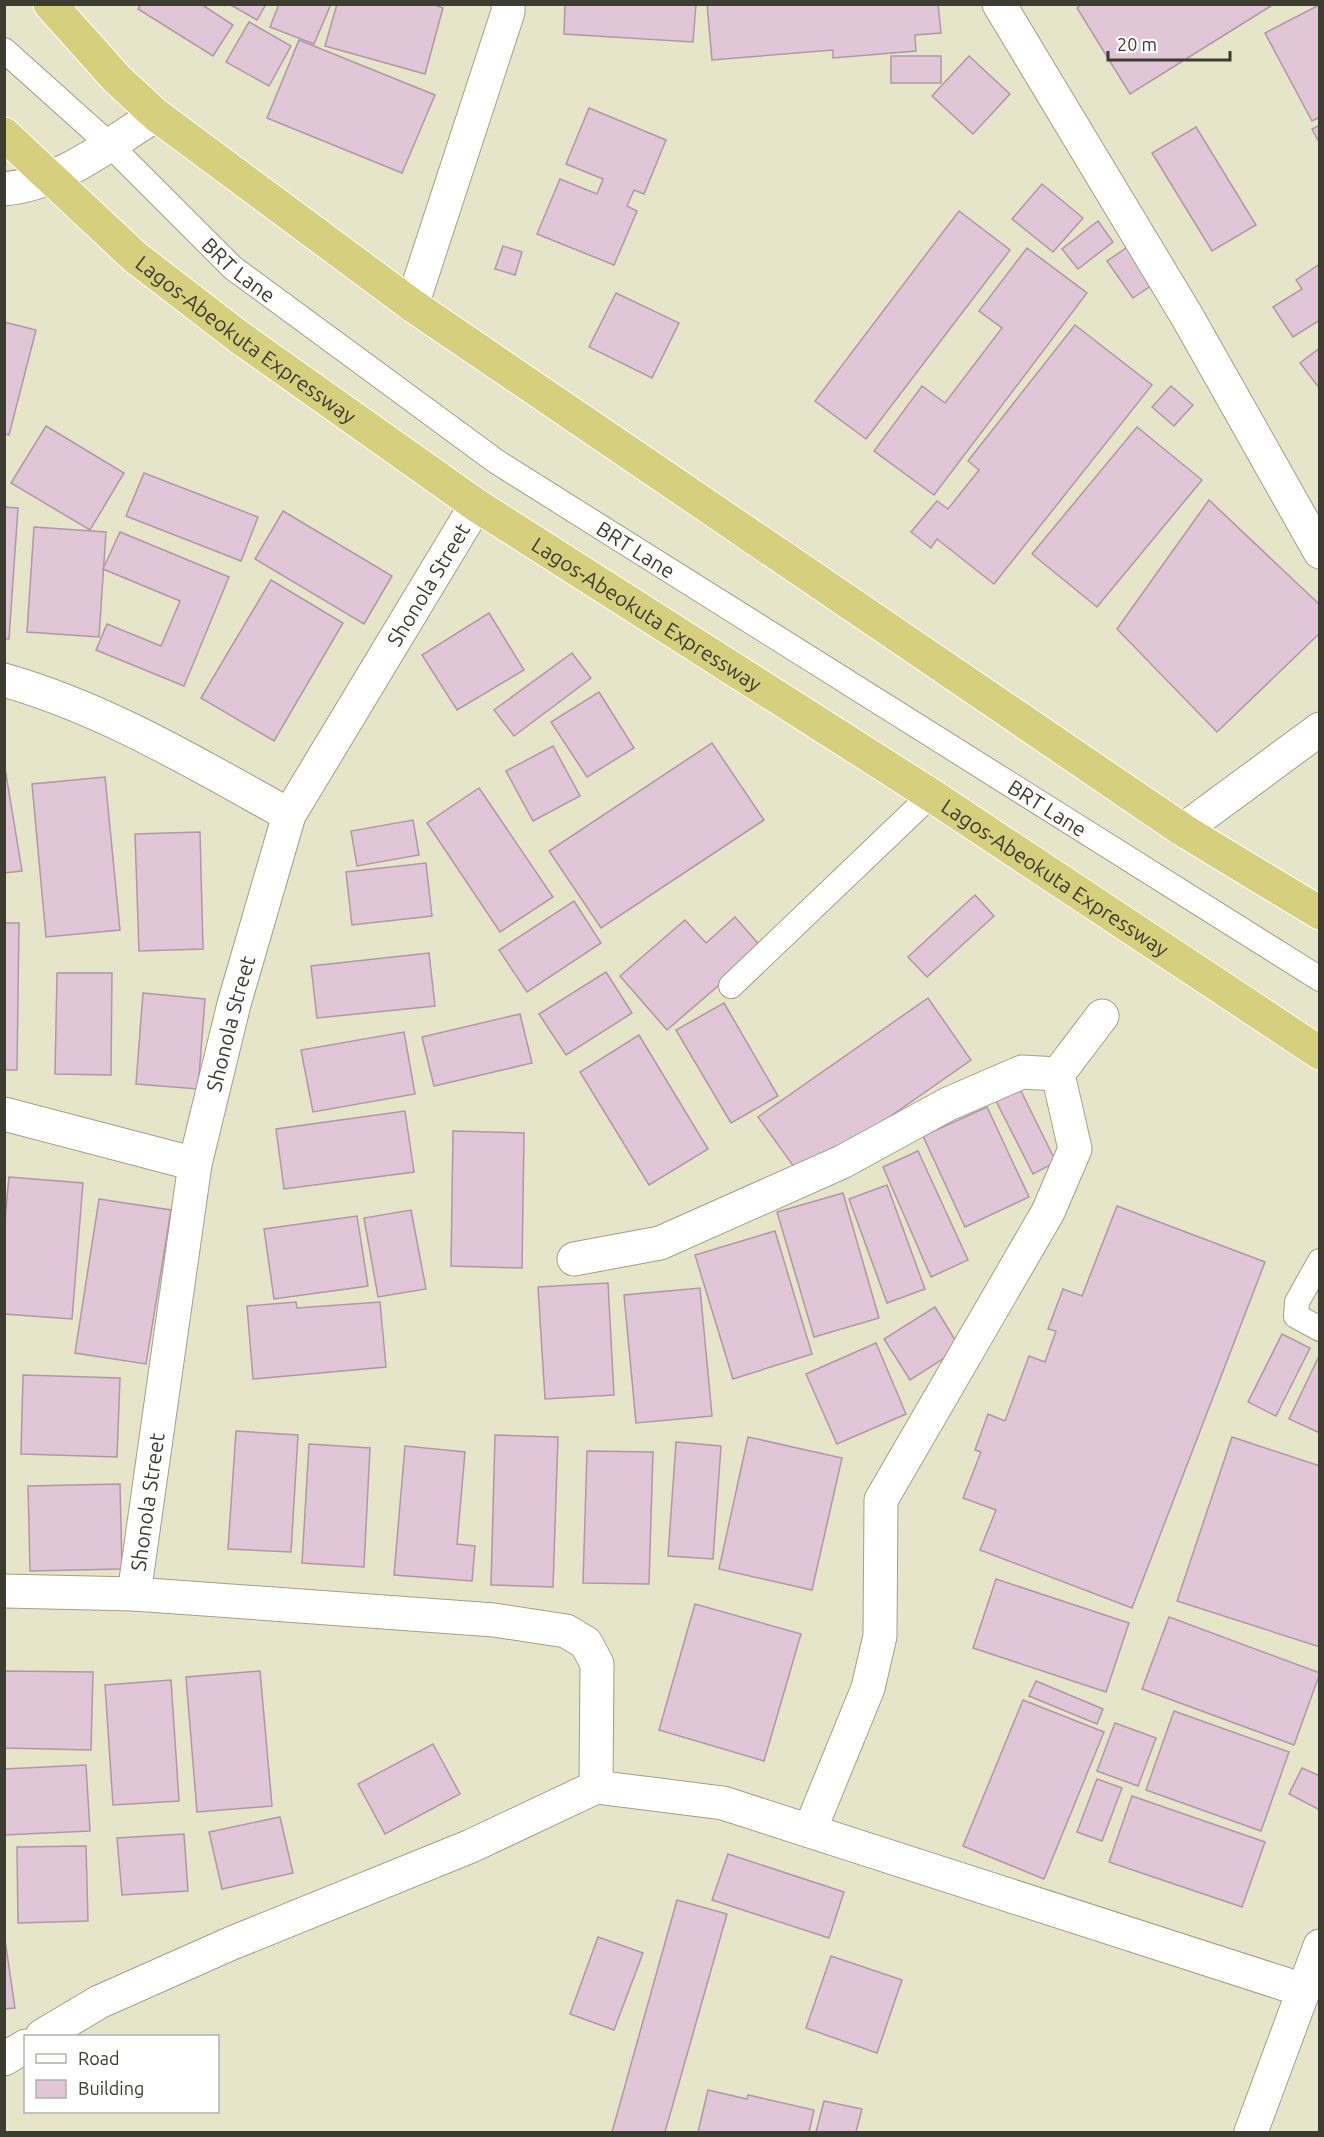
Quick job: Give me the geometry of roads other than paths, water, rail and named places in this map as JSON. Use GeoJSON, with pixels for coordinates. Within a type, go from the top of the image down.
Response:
{"type":"FeatureCollection","features":[{"type":"Feature","properties":{"kind":"highway"},"geometry":{"type":"LineString","coordinates":[[50,4],[117,79],[156,115],[412,305],[1183,830],[1320,912]]}},
{"type":"Feature","properties":{"kind":"highway","name":"Lagos-Abeokuta Expressway"},"geometry":{"type":"LineString","coordinates":[[4,134],[135,256],[230,330],[476,505],[931,795],[1320,1053]]}},
{"type":"Feature","properties":{"kind":"street"},"geometry":{"type":"LineString","coordinates":[[412,305],[508,12],[508,4]]}},
{"type":"Feature","properties":{"kind":"street"},"geometry":{"type":"LineString","coordinates":[[999,4],[1188,318],[1320,552]]}},
{"type":"Feature","properties":{"kind":"street"},"geometry":{"type":"LineString","coordinates":[[4,189],[24,188],[51,177],[111,146],[156,115]]}},
{"type":"Feature","properties":{"kind":"street","name":"Shonola Street"},"geometry":{"type":"LineString","coordinates":[[134,1594],[195,1164],[234,1004],[289,815],[476,505]]}},
{"type":"Feature","properties":{"kind":"street"},"geometry":{"type":"LineString","coordinates":[[4,680],[52,693],[143,735],[289,815]]}},
{"type":"Feature","properties":{"kind":"street"},"geometry":{"type":"LineString","coordinates":[[1183,830],[1320,729]]}},
{"type":"Feature","properties":{"kind":"street"},"geometry":{"type":"LineString","coordinates":[[810,1830],[868,1688],[880,1636],[881,1500],[1048,1212],[1075,1149],[1058,1074],[1102,1016]]}},
{"type":"Feature","properties":{"kind":"street"},"geometry":{"type":"LineString","coordinates":[[574,1259],[660,1243],[842,1162],[948,1104],[1022,1072],[1058,1074]]}},
{"type":"Feature","properties":{"kind":"street"},"geometry":{"type":"LineString","coordinates":[[4,1114],[195,1164]]}},
{"type":"Feature","properties":{"kind":"street"},"geometry":{"type":"LineString","coordinates":[[4,1591],[134,1594],[494,1620],[566,1631],[586,1643],[597,1664],[596,1787]]}},
{"type":"Feature","properties":{"kind":"street"},"geometry":{"type":"LineString","coordinates":[[45,2035],[109,1997],[232,1943],[471,1846],[596,1787],[723,1803],[1303,1990]]}},
{"type":"Feature","properties":{"kind":"street"},"geometry":{"type":"LineString","coordinates":[[1251,2133],[1320,1946]]}},
{"type":"Feature","properties":{"kind":"street"},"geometry":{"type":"LineString","coordinates":[[4,2059],[24,2047]]}},
{"type":"Feature","properties":{"kind":"lane","name":"BRT Lane"},"geometry":{"type":"LineString","coordinates":[[4,50],[111,146],[233,268],[497,462],[1320,979]]}},
{"type":"Feature","properties":{"kind":"lane"},"geometry":{"type":"LineString","coordinates":[[730,986],[931,795]]}},
{"type":"Feature","properties":{"kind":"lane"},"geometry":{"type":"LineString","coordinates":[[1320,1261],[1297,1302],[1296,1316],[1320,1329]]}}]}
